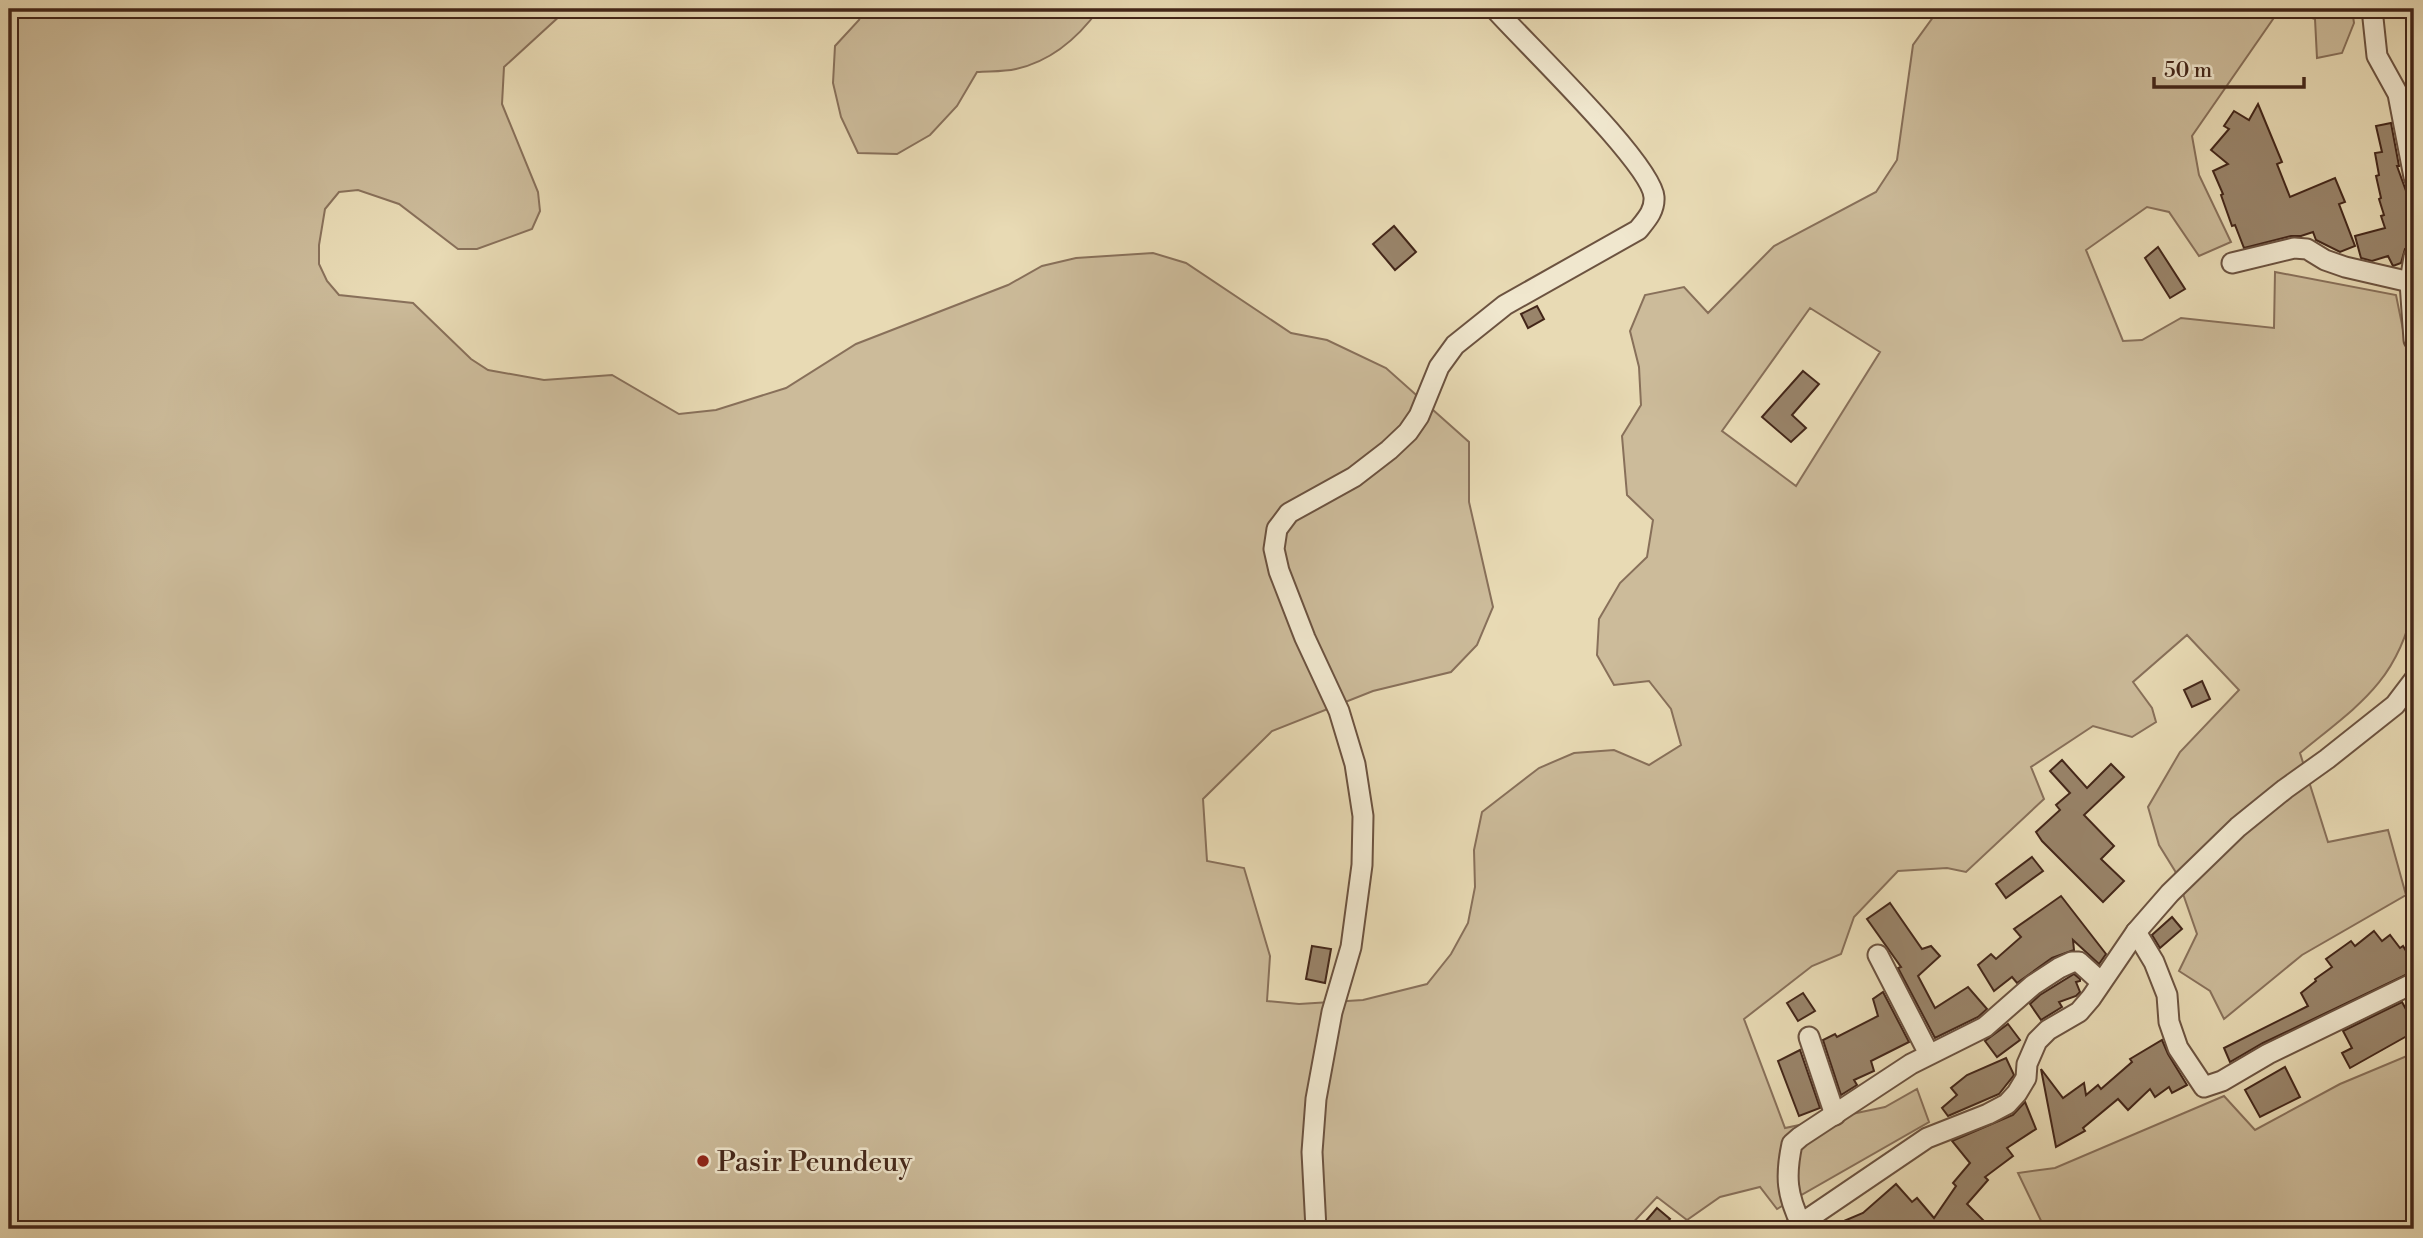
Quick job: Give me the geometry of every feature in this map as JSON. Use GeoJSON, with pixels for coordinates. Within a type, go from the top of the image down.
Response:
{"type":"FeatureCollection","features":[{"type":"Feature","properties":{"kind":"street"},"geometry":{"type":"LineString","coordinates":[[1316,1229],[1312,1152],[1316,1100],[1332,1012],[1351,947],[1362,865],[1363,816],[1355,764],[1339,711],[1305,638],[1279,571],[1274,549],[1277,529],[1289,513],[1353,477],[1408,432],[1419,416],[1439,367],[1455,345],[1505,304],[1638,229],[1650,215],[1654,196],[1649,183],[1621,143],[1495,9]]}},
{"type":"Feature","properties":{"kind":"street"},"geometry":{"type":"LineString","coordinates":[[2372,9],[2377,56],[2398,94],[2414,168]]}},
{"type":"Feature","properties":{"kind":"street"},"geometry":{"type":"LineString","coordinates":[[2232,263],[2294,248],[2308,248],[2325,260],[2345,267],[2410,282]]}},
{"type":"Feature","properties":{"kind":"street"},"geometry":{"type":"LineString","coordinates":[[2414,257],[2410,282],[2414,340]]}},
{"type":"Feature","properties":{"kind":"street"},"geometry":{"type":"LineString","coordinates":[[2101,982],[2085,966],[2073,962],[2033,985],[1985,1027],[1928,1055],[1791,1144],[1787,1172],[1789,1200],[1797,1227],[1927,1138],[2007,1104],[2026,1078],[2027,1063],[2037,1041],[2048,1030],[2079,1012],[2101,982],[2136,932],[2203,859],[2275,796],[2395,705],[2414,680]]}},
{"type":"Feature","properties":{"kind":"street"},"geometry":{"type":"LineString","coordinates":[[2136,932],[2154,962],[2167,995],[2169,1022],[2178,1048],[2204,1087],[2222,1081],[2268,1054],[2414,983]]}},
{"type":"Feature","properties":{"kind":"street"},"geometry":{"type":"LineString","coordinates":[[1878,955],[1928,1055]]}},
{"type":"Feature","properties":{"kind":"street"},"geometry":{"type":"LineString","coordinates":[[1809,1037],[1835,1115]]}},
{"type":"Feature","properties":{"kind":"shaded area"},"geometry":{"type":"Polygon","coordinates":[[[9,9],[581,9],[562,14],[504,67],[502,104],[538,192],[540,211],[532,229],[477,249],[458,249],[399,204],[358,190],[339,192],[325,209],[319,264],[327,281],[339,295],[413,303],[471,359],[488,370],[544,380],[612,375],[679,414],[716,410],[786,388],[856,344],[1008,285],[1042,266],[1076,258],[1153,253],[1186,263],[1291,333],[1327,340],[1386,368],[1469,442],[1469,502],[1493,607],[1477,645],[1451,672],[1373,691],[1272,731],[1203,799],[1207,861],[1244,868],[1270,956],[1267,1001],[1299,1004],[1363,1000],[1427,984],[1451,954],[1468,923],[1475,887],[1474,850],[1482,812],[1539,768],[1574,753],[1614,750],[1649,765],[1681,745],[1671,709],[1649,681],[1614,685],[1597,655],[1599,619],[1620,583],[1647,557],[1653,520],[1627,495],[1622,436],[1641,405],[1639,367],[1630,331],[1645,295],[1684,287],[1708,313],[1774,246],[1876,192],[1897,160],[1913,45],[1939,9],[2280,9],[2192,136],[2199,175],[2231,242],[2199,256],[2169,212],[2147,207],[2086,250],[2123,341],[2142,340],[2181,318],[2274,328],[2275,272],[2396,295],[2410,364],[2414,369],[2414,605],[2407,632],[2397,654],[2372,691],[2300,753],[2328,842],[2388,830],[2406,895],[2302,955],[2224,1019],[2210,991],[2179,971],[2197,934],[2175,871],[2159,845],[2148,807],[2180,752],[2239,690],[2187,635],[2133,682],[2152,708],[2156,722],[2132,737],[2093,726],[2031,767],[2044,799],[1966,872],[1947,868],[1898,871],[1854,917],[1841,954],[1812,966],[1744,1019],[1785,1128],[1885,1107],[1917,1089],[1929,1122],[1777,1209],[1760,1187],[1720,1197],[1687,1220],[1657,1197],[1627,1229],[9,1229],[9,9]],[[1810,308],[1722,431],[1796,486],[1880,352],[1810,308]]]}},
{"type":"Feature","properties":{"kind":"shaded area"},"geometry":{"type":"Polygon","coordinates":[[[864,9],[1099,9],[1073,39],[1053,54],[1011,70],[977,72],[957,106],[930,135],[897,154],[858,153],[841,117],[833,83],[835,46],[859,20],[864,9]]]}},
{"type":"Feature","properties":{"kind":"shaded area"},"geometry":{"type":"Polygon","coordinates":[[[2287,9],[2352,9],[2354,23],[2342,53],[2317,58],[2315,19],[2287,9]]]}},
{"type":"Feature","properties":{"kind":"shaded area"},"geometry":{"type":"Polygon","coordinates":[[[2414,1053],[2414,1229],[2045,1229],[2018,1173],[2055,1168],[2224,1096],[2255,1130],[2340,1084],[2414,1053]]]}},
{"type":"Feature","properties":{"kind":"building"},"geometry":{"type":"Polygon","coordinates":[[[2258,104],[2282,162],[2277,164],[2290,197],[2335,178],[2345,202],[2339,204],[2355,246],[2340,252],[2316,240],[2313,232],[2244,248],[2235,225],[2232,226],[2213,171],[2228,164],[2211,150],[2229,129],[2224,126],[2234,111],[2249,120],[2258,104]]]}},
{"type":"Feature","properties":{"kind":"building"},"geometry":{"type":"Polygon","coordinates":[[[2391,123],[2397,166],[2410,202],[2407,203],[2414,225],[2414,228],[2409,229],[2414,245],[2405,249],[2401,263],[2393,266],[2388,256],[2372,261],[2361,258],[2355,236],[2385,228],[2376,176],[2379,175],[2375,153],[2382,152],[2376,126],[2391,123]]]}},
{"type":"Feature","properties":{"kind":"building"},"geometry":{"type":"Polygon","coordinates":[[[1394,226],[1416,252],[1395,270],[1373,244],[1394,226]]]}},
{"type":"Feature","properties":{"kind":"building"},"geometry":{"type":"Polygon","coordinates":[[[2158,247],[2185,289],[2170,298],[2145,258],[2158,247]]]}},
{"type":"Feature","properties":{"kind":"building"},"geometry":{"type":"Polygon","coordinates":[[[1537,306],[1544,319],[1528,328],[1521,314],[1537,306]]]}},
{"type":"Feature","properties":{"kind":"building"},"geometry":{"type":"Polygon","coordinates":[[[1803,371],[1819,384],[1792,415],[1806,428],[1791,442],[1762,417],[1803,371]]]}},
{"type":"Feature","properties":{"kind":"building"},"geometry":{"type":"Polygon","coordinates":[[[2202,681],[2210,699],[2192,707],[2184,690],[2202,681]]]}},
{"type":"Feature","properties":{"kind":"building"},"geometry":{"type":"Polygon","coordinates":[[[2062,760],[2087,788],[2111,764],[2124,777],[2084,815],[2114,846],[2101,859],[2124,881],[2103,902],[2036,832],[2060,810],[2056,805],[2070,793],[2050,771],[2062,760]]]}},
{"type":"Feature","properties":{"kind":"building"},"geometry":{"type":"Polygon","coordinates":[[[2032,857],[2043,871],[2006,898],[1996,884],[2032,857]]]}},
{"type":"Feature","properties":{"kind":"building"},"geometry":{"type":"Polygon","coordinates":[[[2061,896],[2106,954],[2099,964],[2073,940],[2074,950],[2052,958],[2017,983],[2012,977],[1994,991],[1978,965],[1991,954],[1996,959],[2021,937],[2014,929],[2061,896]]]}},
{"type":"Feature","properties":{"kind":"building"},"geometry":{"type":"Polygon","coordinates":[[[1890,903],[1922,949],[1931,946],[1940,956],[1918,976],[1935,1008],[1968,987],[1987,1009],[1978,1017],[1935,1038],[1898,968],[1901,967],[1867,919],[1890,903]]]}},
{"type":"Feature","properties":{"kind":"building"},"geometry":{"type":"Polygon","coordinates":[[[2172,917],[2182,929],[2160,948],[2152,935],[2172,917]]]}},
{"type":"Feature","properties":{"kind":"building"},"geometry":{"type":"Polygon","coordinates":[[[2374,931],[2382,941],[2390,935],[2400,948],[2403,946],[2414,964],[2414,971],[2263,1043],[2230,1062],[2224,1048],[2308,1006],[2301,993],[2332,967],[2326,959],[2351,941],[2355,946],[2374,931]]]}},
{"type":"Feature","properties":{"kind":"building"},"geometry":{"type":"Polygon","coordinates":[[[1312,946],[1331,949],[1325,983],[1306,979],[1312,946]]]}},
{"type":"Feature","properties":{"kind":"building"},"geometry":{"type":"Polygon","coordinates":[[[2074,974],[2080,979],[2076,982],[2080,992],[2059,1002],[2062,1007],[2041,1020],[2030,1004],[2074,974]]]}},
{"type":"Feature","properties":{"kind":"building"},"geometry":{"type":"Polygon","coordinates":[[[1883,992],[1909,1042],[1871,1061],[1874,1071],[1854,1080],[1857,1085],[1841,1095],[1823,1040],[1835,1034],[1837,1037],[1878,1016],[1873,999],[1883,992]]]}},
{"type":"Feature","properties":{"kind":"building"},"geometry":{"type":"Polygon","coordinates":[[[1803,993],[1815,1011],[1798,1021],[1787,1003],[1803,993]]]}},
{"type":"Feature","properties":{"kind":"building"},"geometry":{"type":"Polygon","coordinates":[[[2402,1002],[2414,1024],[2414,1032],[2350,1068],[2342,1053],[2352,1048],[2343,1031],[2402,1002]]]}},
{"type":"Feature","properties":{"kind":"building"},"geometry":{"type":"Polygon","coordinates":[[[2008,1024],[2020,1040],[1997,1057],[1985,1041],[2008,1024]]]}},
{"type":"Feature","properties":{"kind":"building"},"geometry":{"type":"Polygon","coordinates":[[[2162,1040],[2187,1085],[2172,1093],[2169,1087],[2155,1097],[2150,1089],[2128,1110],[2118,1099],[2083,1128],[2085,1131],[2056,1147],[2041,1069],[2063,1098],[2084,1083],[2086,1095],[2098,1085],[2101,1089],[2132,1062],[2130,1059],[2162,1040]]]}},
{"type":"Feature","properties":{"kind":"building"},"geometry":{"type":"Polygon","coordinates":[[[1800,1050],[1820,1108],[1799,1116],[1778,1061],[1800,1050]]]}},
{"type":"Feature","properties":{"kind":"building"},"geometry":{"type":"Polygon","coordinates":[[[2006,1058],[2014,1075],[1999,1094],[1948,1116],[1942,1108],[1957,1095],[1951,1088],[1967,1075],[2006,1058]]]}},
{"type":"Feature","properties":{"kind":"building"},"geometry":{"type":"Polygon","coordinates":[[[2285,1067],[2300,1097],[2260,1117],[2245,1090],[2285,1067]]]}},
{"type":"Feature","properties":{"kind":"building"},"geometry":{"type":"Polygon","coordinates":[[[2025,1102],[2036,1129],[2007,1148],[2013,1156],[1985,1177],[1988,1180],[1967,1204],[1992,1229],[1825,1229],[1863,1213],[1896,1184],[1912,1202],[1917,1198],[1934,1218],[1956,1186],[1953,1183],[1970,1163],[1952,1141],[2013,1115],[2025,1102]]]}},
{"type":"Feature","properties":{"kind":"building"},"geometry":{"type":"Polygon","coordinates":[[[1657,1208],[1670,1219],[1662,1229],[1639,1229],[1657,1208]]]}},
{"type":"Feature","properties":{"kind":"place","name":"Pasir Peundeuy"},"geometry":{"type":"Point","coordinates":[703,1161]}}]}
